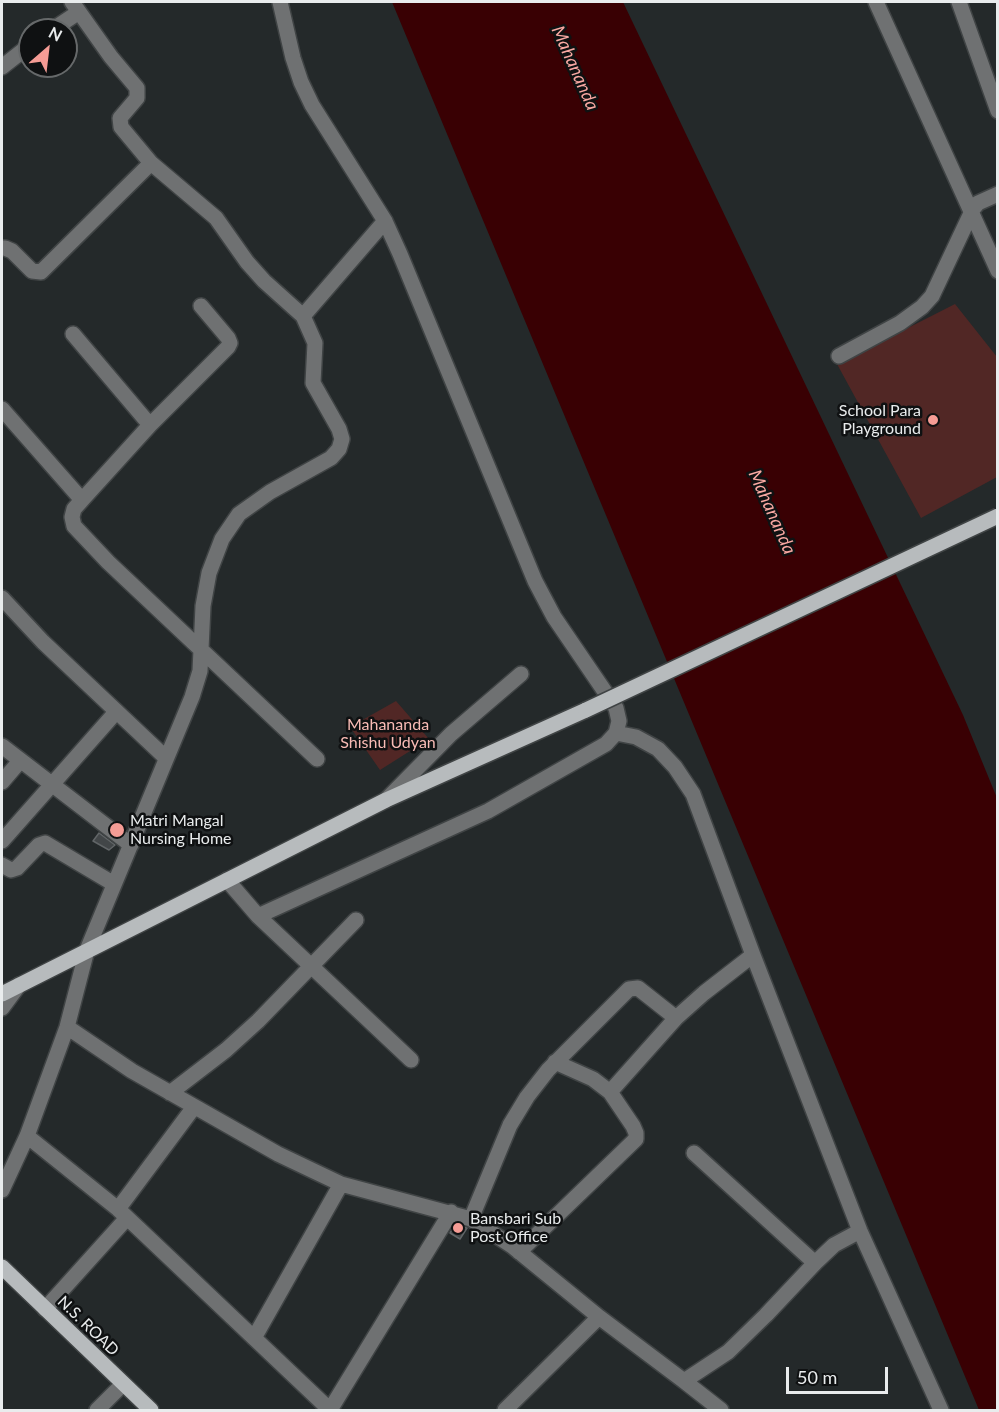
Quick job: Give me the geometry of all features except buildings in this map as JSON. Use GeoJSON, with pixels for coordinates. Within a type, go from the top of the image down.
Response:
{"type":"FeatureCollection","features":[{"type":"Feature","properties":{"kind":"main road"},"geometry":{"type":"LineString","coordinates":[[2,994],[386,800],[586,710],[998,516]]}},
{"type":"Feature","properties":{"kind":"main road"},"geometry":{"type":"LineString","coordinates":[[2,989],[40,974]]}},
{"type":"Feature","properties":{"kind":"main road","name":"N.S. ROAD"},"geometry":{"type":"LineString","coordinates":[[2,1267],[151,1410]]}},
{"type":"Feature","properties":{"kind":"street"},"geometry":{"type":"LineString","coordinates":[[258,916],[488,811],[606,744],[615,733],[619,722],[616,708],[554,617],[535,581],[385,221],[312,105],[293,58],[280,2]]}},
{"type":"Feature","properties":{"kind":"street"},"geometry":{"type":"LineString","coordinates":[[876,2],[998,272]]}},
{"type":"Feature","properties":{"kind":"street"},"geometry":{"type":"LineString","coordinates":[[959,2],[998,111]]}},
{"type":"Feature","properties":{"kind":"street"},"geometry":{"type":"LineString","coordinates":[[2,1190],[27,1136],[68,1027],[87,950],[192,697],[200,671],[205,595],[209,573],[222,539],[240,514],[270,492],[331,458],[339,449],[342,439],[339,429],[313,383],[315,343],[303,316],[264,281],[247,262],[216,218],[152,163],[120,124],[122,115],[137,98],[136,88],[76,7],[65,18]]}},
{"type":"Feature","properties":{"kind":"street"},"geometry":{"type":"LineString","coordinates":[[2,67],[18,54]]}},
{"type":"Feature","properties":{"kind":"street"},"geometry":{"type":"LineString","coordinates":[[2,248],[12,251],[32,271],[40,272],[152,163]]}},
{"type":"Feature","properties":{"kind":"street"},"geometry":{"type":"LineString","coordinates":[[839,356],[900,322],[927,301],[970,214],[978,203],[998,194]]}},
{"type":"Feature","properties":{"kind":"street"},"geometry":{"type":"LineString","coordinates":[[303,316],[385,221]]}},
{"type":"Feature","properties":{"kind":"street"},"geometry":{"type":"LineString","coordinates":[[201,306],[230,343],[150,425],[74,509],[72,517],[74,526],[108,562],[317,759]]}},
{"type":"Feature","properties":{"kind":"street"},"geometry":{"type":"LineString","coordinates":[[73,334],[150,425]]}},
{"type":"Feature","properties":{"kind":"street"},"geometry":{"type":"LineString","coordinates":[[2,409],[82,500]]}},
{"type":"Feature","properties":{"kind":"street"},"geometry":{"type":"LineString","coordinates":[[2,598],[43,642],[166,758]]}},
{"type":"Feature","properties":{"kind":"street"},"geometry":{"type":"LineString","coordinates":[[386,800],[458,727],[521,674]]}},
{"type":"Feature","properties":{"kind":"street"},"geometry":{"type":"LineString","coordinates":[[2,841],[116,712]]}},
{"type":"Feature","properties":{"kind":"street"},"geometry":{"type":"LineString","coordinates":[[615,733],[636,737],[658,749],[675,767],[693,794],[860,1231],[941,1410]]}},
{"type":"Feature","properties":{"kind":"street"},"geometry":{"type":"LineString","coordinates":[[2,746],[131,845]]}},
{"type":"Feature","properties":{"kind":"street"},"geometry":{"type":"LineString","coordinates":[[2,782],[20,761]]}},
{"type":"Feature","properties":{"kind":"street"},"geometry":{"type":"LineString","coordinates":[[2,865],[11,870],[17,868],[39,845],[45,843],[114,884]]}},
{"type":"Feature","properties":{"kind":"street"},"geometry":{"type":"LineString","coordinates":[[227,880],[258,916],[411,1060]]}},
{"type":"Feature","properties":{"kind":"street"},"geometry":{"type":"LineString","coordinates":[[170,1093],[258,1021],[356,920]]}},
{"type":"Feature","properties":{"kind":"street"},"geometry":{"type":"LineString","coordinates":[[610,1092],[676,1018],[753,955]]}},
{"type":"Feature","properties":{"kind":"street"},"geometry":{"type":"LineString","coordinates":[[2,1008],[19,985]]}},
{"type":"Feature","properties":{"kind":"street"},"geometry":{"type":"LineString","coordinates":[[471,1220],[510,1125],[527,1097],[555,1062],[628,989],[638,988],[676,1018]]}},
{"type":"Feature","properties":{"kind":"street"},"geometry":{"type":"LineString","coordinates":[[68,1027],[132,1071],[278,1154],[341,1184],[451,1212],[471,1220],[519,1252],[599,1317],[721,1410]]}},
{"type":"Feature","properties":{"kind":"street"},"geometry":{"type":"LineString","coordinates":[[519,1252],[636,1139],[633,1126],[610,1092],[593,1079],[555,1062]]}},
{"type":"Feature","properties":{"kind":"street"},"geometry":{"type":"LineString","coordinates":[[45,1309],[123,1214],[194,1107]]}},
{"type":"Feature","properties":{"kind":"street"},"geometry":{"type":"LineString","coordinates":[[27,1136],[123,1214],[330,1410],[451,1212]]}},
{"type":"Feature","properties":{"kind":"street"},"geometry":{"type":"LineString","coordinates":[[694,1153],[814,1263]]}},
{"type":"Feature","properties":{"kind":"street"},"geometry":{"type":"LineString","coordinates":[[254,1338],[341,1184]]}},
{"type":"Feature","properties":{"kind":"street"},"geometry":{"type":"LineString","coordinates":[[684,1381],[728,1352],[814,1263],[834,1245],[860,1231]]}},
{"type":"Feature","properties":{"kind":"street"},"geometry":{"type":"LineString","coordinates":[[505,1410],[599,1317]]}},
{"type":"Feature","properties":{"kind":"street"},"geometry":{"type":"LineString","coordinates":[[97,1410],[123,1384]]}},
{"type":"Feature","properties":{"kind":"green space","name":"School Para Playground"},"geometry":{"type":"Polygon","coordinates":[[[955,304],[997,357],[997,477],[921,518],[837,364],[955,304]]]}},
{"type":"Feature","properties":{"kind":"green space","name":"Mahananda Shishu Udyan"},"geometry":{"type":"Polygon","coordinates":[[[396,701],[429,739],[380,770],[350,727],[396,701]]]}},
{"type":"Feature","properties":{"kind":"water","name":"Mahananda"},"geometry":{"type":"Polygon","coordinates":[[[392,2],[623,2],[963,715],[997,798],[997,1410],[979,1410],[392,2]]]}},
{"type":"Feature","properties":{"kind":"place","name":"School Para Playground"},"geometry":{"type":"Point","coordinates":[933,420]}},
{"type":"Feature","properties":{"kind":"place","name":"Matri Mangal Nursing Home"},"geometry":{"type":"Point","coordinates":[117,830]}},
{"type":"Feature","properties":{"kind":"place","name":"Bansbari Sub Post Office"},"geometry":{"type":"Point","coordinates":[458,1228]}}]}
